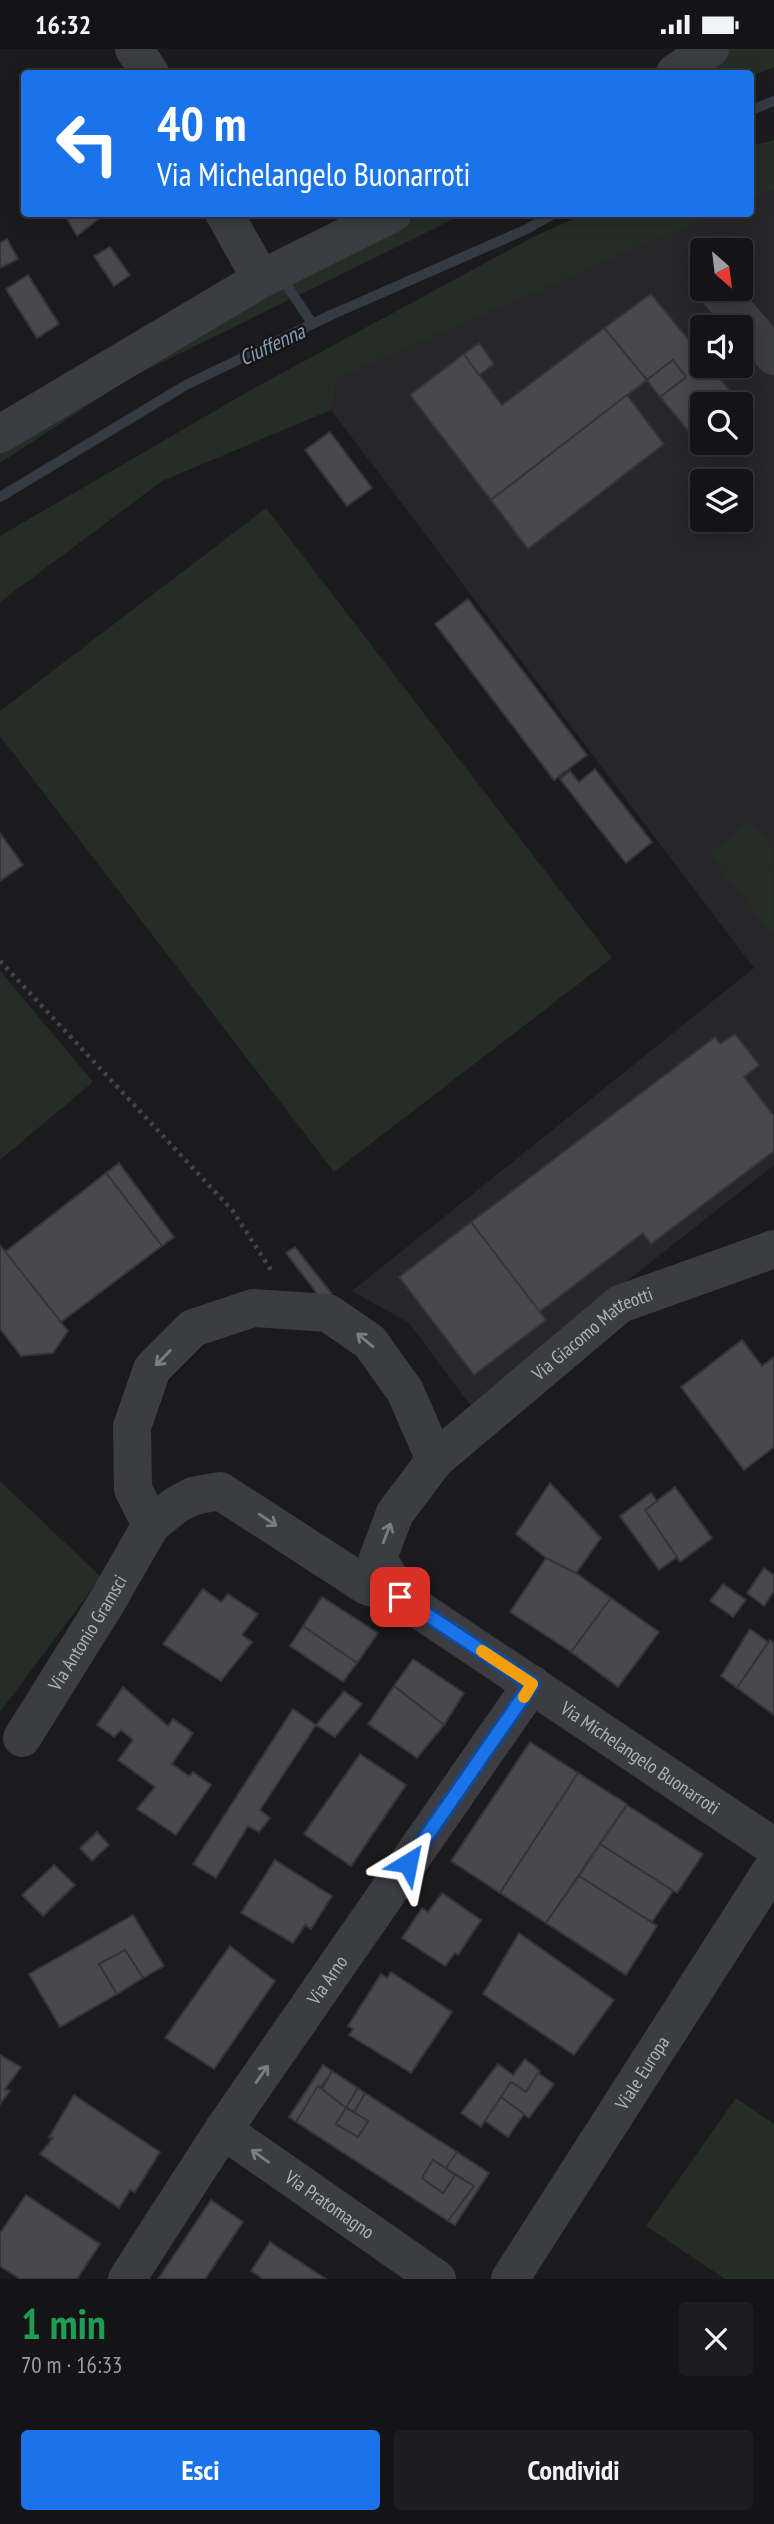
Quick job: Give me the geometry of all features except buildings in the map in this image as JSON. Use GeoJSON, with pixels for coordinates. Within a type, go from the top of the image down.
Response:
{"type":"FeatureCollection","features":[{"type":"Feature","properties":{"kind":"street"},"geometry":{"type":"LineString","coordinates":[[134,49],[148,70]]}},
{"type":"Feature","properties":{"kind":"street"},"geometry":{"type":"LineString","coordinates":[[679,70],[710,49]]}},
{"type":"Feature","properties":{"kind":"street"},"geometry":{"type":"LineString","coordinates":[[226,217],[261,279]]}},
{"type":"Feature","properties":{"kind":"street"},"geometry":{"type":"LineString","coordinates":[[0,434],[261,279],[385,217]]}},
{"type":"Feature","properties":{"kind":"street"},"geometry":{"type":"LineString","coordinates":[[726,301],[774,356]]}},
{"type":"Feature","properties":{"kind":"street","name":"Via Giacomo Matteotti"},"geometry":{"type":"LineString","coordinates":[[400,1597],[378,1558],[395,1513],[435,1460],[620,1304],[774,1249]]}},
{"type":"Feature","properties":{"kind":"street"},"geometry":{"type":"LineString","coordinates":[[400,1597],[367,1586],[220,1491],[176,1504],[151,1525],[133,1489],[132,1427],[152,1369],[193,1328],[253,1308],[328,1313],[370,1342],[405,1391],[435,1460]]}},
{"type":"Feature","properties":{"kind":"street","name":"Via Antonio Gramsci"},"geometry":{"type":"LineString","coordinates":[[22,1738],[151,1525]]}},
{"type":"Feature","properties":{"kind":"street","name":"Via Michelangelo Buonarroti"},"geometry":{"type":"LineString","coordinates":[[400,1597],[774,1847]]}},
{"type":"Feature","properties":{"kind":"street","name":"Via Arno"},"geometry":{"type":"LineString","coordinates":[[127,2279],[223,2130],[532,1684]]}},
{"type":"Feature","properties":{"kind":"street","name":"Viale Europa"},"geometry":{"type":"LineString","coordinates":[[510,2279],[774,1866]]}},
{"type":"Feature","properties":{"kind":"street","name":"Via Pratomagno"},"geometry":{"type":"LineString","coordinates":[[223,2130],[437,2279]]}},
{"type":"Feature","properties":{"kind":"path"},"geometry":{"type":"LineString","coordinates":[[0,961],[232,1210],[298,1311]]}},
{"type":"Feature","properties":{"kind":"shaded area"},"geometry":{"type":"Polygon","coordinates":[[[730,49],[774,49],[774,67],[754,75],[754,70],[697,70],[730,49]]]}},
{"type":"Feature","properties":{"kind":"shaded area"},"geometry":{"type":"Polygon","coordinates":[[[774,140],[774,190],[754,198],[754,145],[774,140]]]}},
{"type":"Feature","properties":{"kind":"shaded area"},"geometry":{"type":"Polygon","coordinates":[[[774,190],[774,1165],[470,1405],[409,1323],[352,1291],[754,968],[331,410],[338,378],[690,222],[704,217],[754,217],[754,198],[774,190]]]}},
{"type":"Feature","properties":{"kind":"shaded area"},"geometry":{"type":"Polygon","coordinates":[[[407,217],[458,217],[130,378],[0,463],[0,444],[303,267],[407,217]]]}},
{"type":"Feature","properties":{"kind":"shaded area"},"geometry":{"type":"Polygon","coordinates":[[[577,217],[706,217],[338,378],[331,410],[162,481],[0,602],[0,536],[249,391],[533,237],[577,217]]]}},
{"type":"Feature","properties":{"kind":"shaded area"},"geometry":{"type":"Polygon","coordinates":[[[266,508],[612,958],[334,1172],[0,736],[0,711],[266,508]]]}},
{"type":"Feature","properties":{"kind":"shaded area"},"geometry":{"type":"Polygon","coordinates":[[[751,821],[774,851],[773,937],[709,853],[751,821]]]}},
{"type":"Feature","properties":{"kind":"shaded area"},"geometry":{"type":"Polygon","coordinates":[[[0,971],[93,1082],[0,1160],[0,971]]]}},
{"type":"Feature","properties":{"kind":"shaded area"},"geometry":{"type":"Polygon","coordinates":[[[0,1481],[101,1577],[0,1712],[0,1481]]]}},
{"type":"Feature","properties":{"kind":"shaded area"},"geometry":{"type":"Polygon","coordinates":[[[736,2098],[774,2124],[774,2279],[725,2279],[646,2226],[736,2098]]]}},
{"type":"Feature","properties":{"kind":"waterway","name":"Ciuffenna"},"geometry":{"type":"LineString","coordinates":[[754,109],[774,101]]}},
{"type":"Feature","properties":{"kind":"waterway","name":"Ciuffenna"},"geometry":{"type":"LineString","coordinates":[[0,497],[186,385],[331,315],[527,229],[548,217]]}},
{"type":"Feature","properties":{"kind":"waterway"},"geometry":{"type":"LineString","coordinates":[[281,277],[312,323]]}},
{"type":"Feature","properties":{"kind":"slow traffic"},"geometry":{"type":"LineString","coordinates":[[482,1651],[532,1684],[524,1697]]}},
{"type":"Feature","properties":{"kind":"route"},"geometry":{"type":"LineString","coordinates":[[400,1597],[532,1684],[408,1863]]}}]}
